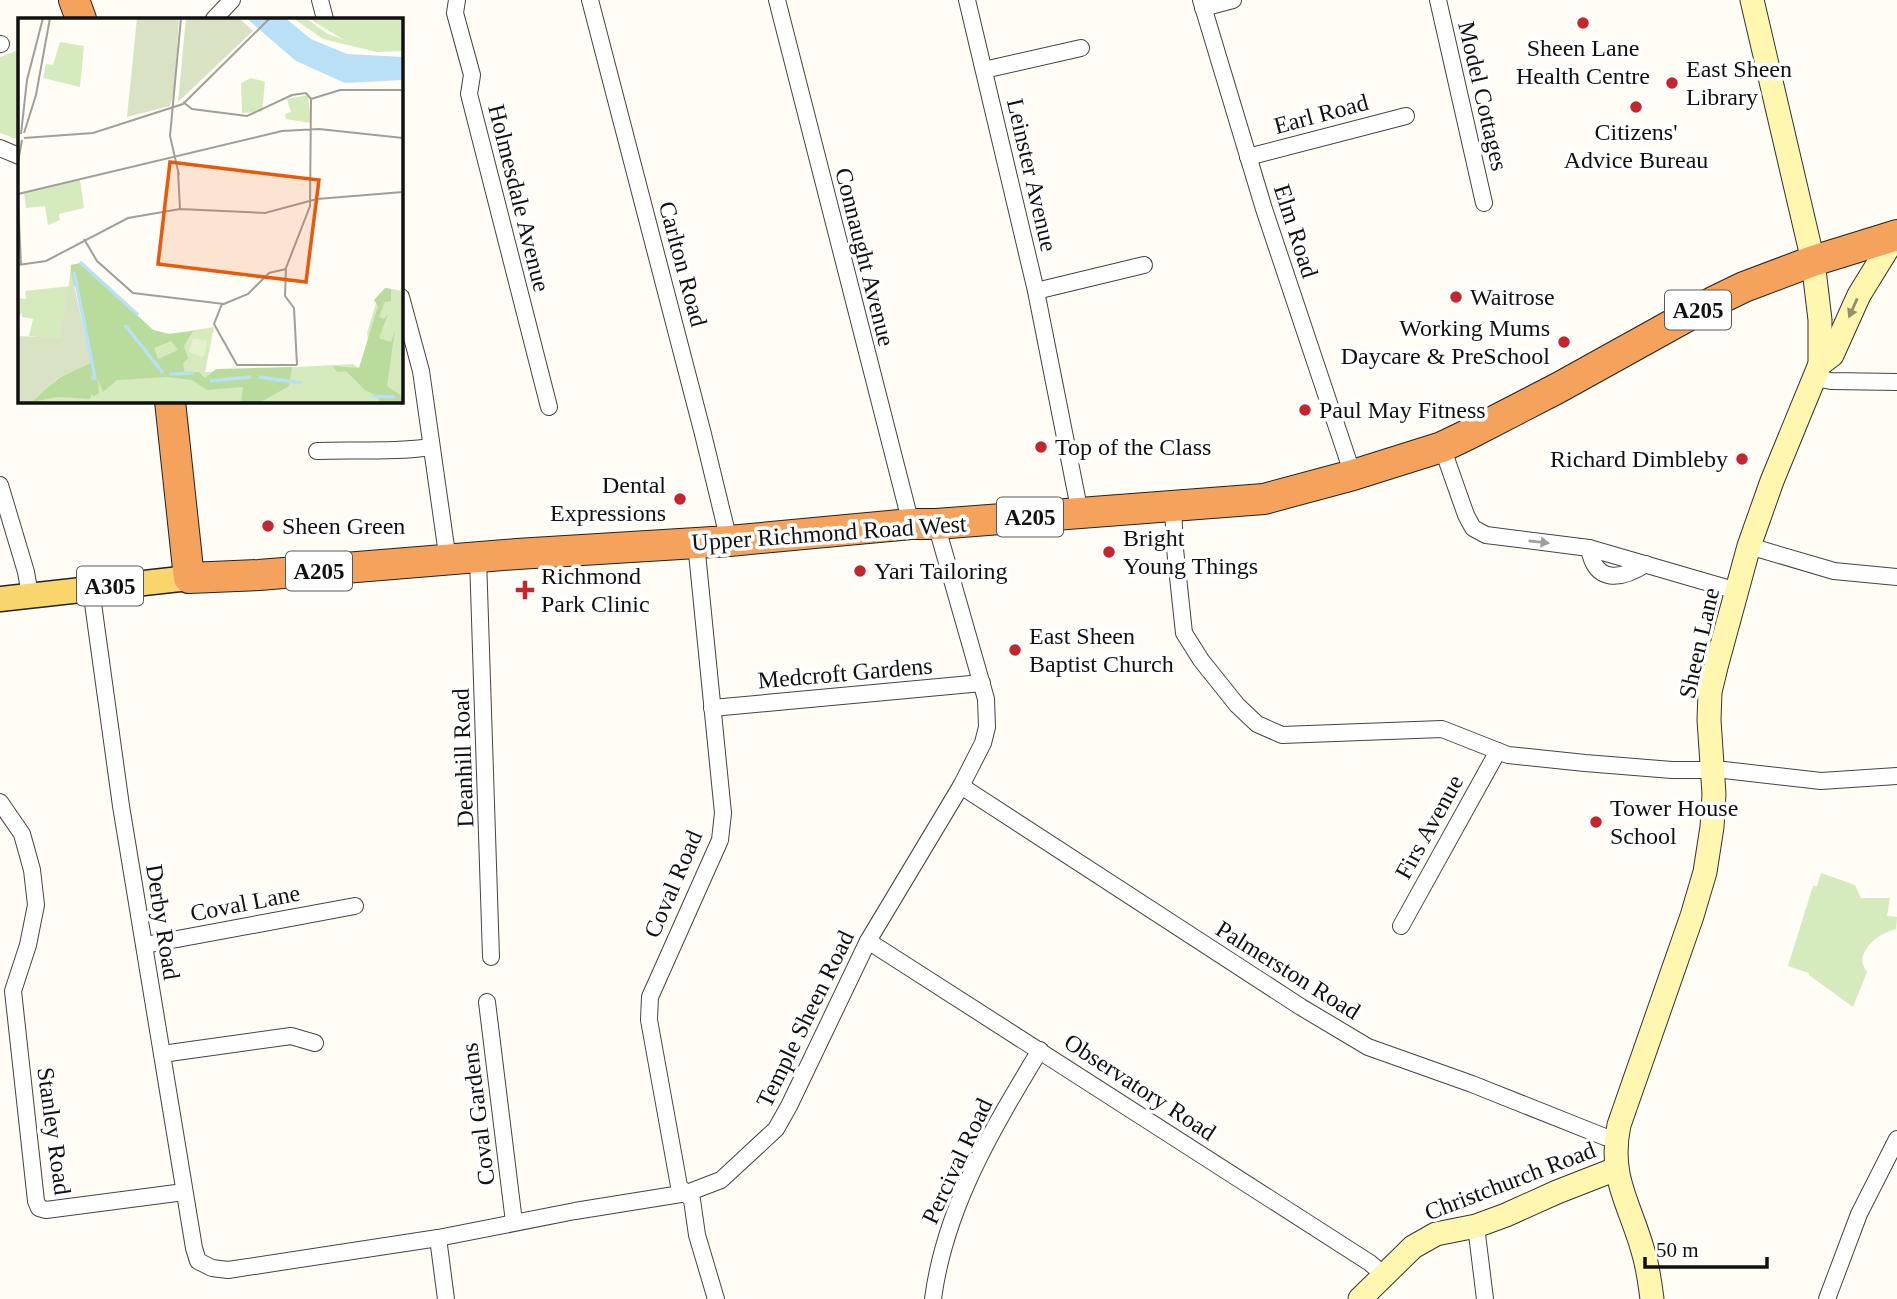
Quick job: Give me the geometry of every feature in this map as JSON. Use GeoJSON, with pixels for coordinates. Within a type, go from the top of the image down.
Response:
{"type":"FeatureCollection","features":[{"type":"Feature","properties":{"kind":"highway"},"geometry":{"type":"LineString","coordinates":[[74,0],[81,18]]}},
{"type":"Feature","properties":{"kind":"highway","name":"Upper Richmond Road West"},"geometry":{"type":"LineString","coordinates":[[190,578],[729,541],[1264,499],[1442,447],[1558,388],[1713,302],[1767,277],[1896,235]]}},
{"type":"Feature","properties":{"kind":"highway"},"geometry":{"type":"LineString","coordinates":[[170,402],[190,578]]}},
{"type":"Feature","properties":{"kind":"main road","name":"Sheen Lane"},"geometry":{"type":"LineString","coordinates":[[1652,1299],[1643,1251],[1616,1169],[1616,1140],[1692,916],[1704,872],[1712,827],[1710,692],[1749,546],[1772,481],[1817,371],[1820,320],[1814,261],[1752,0]]}},
{"type":"Feature","properties":{"kind":"main road"},"geometry":{"type":"LineString","coordinates":[[1817,371],[1832,355],[1859,295],[1896,235]]}},
{"type":"Feature","properties":{"kind":"main road","name":"Upper Richmond Road West"},"geometry":{"type":"LineString","coordinates":[[0,599],[190,578]]}},
{"type":"Feature","properties":{"kind":"main road","name":"Christchurch Road"},"geometry":{"type":"LineString","coordinates":[[1360,1299],[1413,1247],[1436,1234],[1476,1226],[1506,1216],[1616,1169]]}},
{"type":"Feature","properties":{"kind":"street"},"geometry":{"type":"LineString","coordinates":[[215,18],[233,0]]}},
{"type":"Feature","properties":{"kind":"street"},"geometry":{"type":"LineString","coordinates":[[320,0],[325,18]]}},
{"type":"Feature","properties":{"kind":"street","name":"Holmesdale Avenue"},"geometry":{"type":"LineString","coordinates":[[457,0],[455,13],[472,75],[468,94],[548,407]]}},
{"type":"Feature","properties":{"kind":"street","name":"Carlton Road"},"geometry":{"type":"LineString","coordinates":[[590,0],[704,433],[729,541]]}},
{"type":"Feature","properties":{"kind":"street","name":"Connaught Avenue"},"geometry":{"type":"LineString","coordinates":[[777,0],[923,524]]}},
{"type":"Feature","properties":{"kind":"street","name":"Leinster Avenue"},"geometry":{"type":"LineString","coordinates":[[967,0],[1036,291],[1080,513]]}},
{"type":"Feature","properties":{"kind":"street"},"geometry":{"type":"LineString","coordinates":[[1202,4],[1233,0]]}},
{"type":"Feature","properties":{"kind":"street","name":"Model Cottages"},"geometry":{"type":"LineString","coordinates":[[1438,0],[1484,203]]}},
{"type":"Feature","properties":{"kind":"street","name":"Elm Road"},"geometry":{"type":"LineString","coordinates":[[1202,4],[1264,209],[1353,475]]}},
{"type":"Feature","properties":{"kind":"street","name":"Leinster Avenue"},"geometry":{"type":"LineString","coordinates":[[984,70],[1081,48]]}},
{"type":"Feature","properties":{"kind":"street","name":"Earl Road"},"geometry":{"type":"LineString","coordinates":[[1248,157],[1406,116]]}},
{"type":"Feature","properties":{"kind":"street"},"geometry":{"type":"LineString","coordinates":[[0,148],[18,156]]}},
{"type":"Feature","properties":{"kind":"street","name":"Leinster Avenue"},"geometry":{"type":"LineString","coordinates":[[1036,291],[1144,265]]}},
{"type":"Feature","properties":{"kind":"street"},"geometry":{"type":"LineString","coordinates":[[402,301],[421,372],[448,561]]}},
{"type":"Feature","properties":{"kind":"street"},"geometry":{"type":"LineString","coordinates":[[1817,371],[1831,381],[1897,382]]}},
{"type":"Feature","properties":{"kind":"street"},"geometry":{"type":"LineString","coordinates":[[317,451],[404,451],[431,447]]}},
{"type":"Feature","properties":{"kind":"street"},"geometry":{"type":"LineString","coordinates":[[1442,447],[1473,528],[1486,535],[1589,548],[1737,591]]}},
{"type":"Feature","properties":{"kind":"street"},"geometry":{"type":"LineString","coordinates":[[0,485],[26,572],[30,595]]}},
{"type":"Feature","properties":{"kind":"street"},"geometry":{"type":"LineString","coordinates":[[1173,507],[1184,633],[1201,660],[1237,705],[1257,724],[1282,735],[1442,729],[1508,755],[1672,770],[1712,769],[1821,781],[1897,776]]}},
{"type":"Feature","properties":{"kind":"street","name":"Temple Sheen Road"},"geometry":{"type":"LineString","coordinates":[[198,1261],[212,1268],[228,1270],[438,1238],[514,1222],[687,1193],[721,1180],[776,1129],[868,941],[961,786],[983,743],[987,727],[986,699],[982,683],[923,524]]}},
{"type":"Feature","properties":{"kind":"street","name":"Coval Road"},"geometry":{"type":"LineString","coordinates":[[696,543],[723,813],[720,840],[650,997],[649,1020],[679,1186],[692,1200],[697,1235],[716,1299]]}},
{"type":"Feature","properties":{"kind":"street"},"geometry":{"type":"LineString","coordinates":[[1749,546],[1834,572],[1897,577]]}},
{"type":"Feature","properties":{"kind":"street","name":"Deanhill Road"},"geometry":{"type":"LineString","coordinates":[[478,558],[491,957]]}},
{"type":"Feature","properties":{"kind":"street","name":"Derby Road"},"geometry":{"type":"LineString","coordinates":[[92,589],[121,806],[184,1192],[198,1261]]}},
{"type":"Feature","properties":{"kind":"street","name":"Medcroft Gardens"},"geometry":{"type":"LineString","coordinates":[[712,708],[982,683]]}},
{"type":"Feature","properties":{"kind":"street","name":"Firs Avenue"},"geometry":{"type":"LineString","coordinates":[[1401,926],[1498,751]]}},
{"type":"Feature","properties":{"kind":"street","name":"Palmerston Road"},"geometry":{"type":"LineString","coordinates":[[961,786],[1301,1007],[1368,1047],[1616,1140]]}},
{"type":"Feature","properties":{"kind":"street","name":"Stanley Road"},"geometry":{"type":"LineString","coordinates":[[0,802],[22,834],[32,870],[36,905],[28,945],[13,991],[36,1201],[40,1208],[46,1210],[184,1192]]}},
{"type":"Feature","properties":{"kind":"street","name":"Coval Lane"},"geometry":{"type":"LineString","coordinates":[[145,945],[355,906]]}},
{"type":"Feature","properties":{"kind":"street","name":"Observatory Road"},"geometry":{"type":"LineString","coordinates":[[868,941],[1370,1263],[1385,1276]]}},
{"type":"Feature","properties":{"kind":"street","name":"Coval Gardens"},"geometry":{"type":"LineString","coordinates":[[488,1002],[514,1222]]}},
{"type":"Feature","properties":{"kind":"street"},"geometry":{"type":"LineString","coordinates":[[162,1054],[291,1036],[315,1043]]}},
{"type":"Feature","properties":{"kind":"street","name":"Percival Road"},"geometry":{"type":"LineString","coordinates":[[933,1299],[937,1266],[955,1210],[990,1133],[1041,1050]]}},
{"type":"Feature","properties":{"kind":"street"},"geometry":{"type":"LineString","coordinates":[[1827,1299],[1859,1214],[1897,1139]]}},
{"type":"Feature","properties":{"kind":"street"},"geometry":{"type":"LineString","coordinates":[[1476,1226],[1485,1299]]}},
{"type":"Feature","properties":{"kind":"street"},"geometry":{"type":"LineString","coordinates":[[438,1238],[446,1299]]}},
{"type":"Feature","properties":{"kind":"green space"},"geometry":{"type":"Polygon","coordinates":[[[18,50],[18,140],[0,133],[0,57],[18,50]]]}},
{"type":"Feature","properties":{"kind":"green space"},"geometry":{"type":"Polygon","coordinates":[[[1821,873],[1855,885],[1861,898],[1890,898],[1887,916],[1897,917],[1896,929],[1875,939],[1865,951],[1863,965],[1867,972],[1853,1007],[1809,973],[1788,966],[1813,886],[1817,886],[1821,873]]]}},
{"type":"Feature","properties":{"kind":"place","name":"Sheen Lane Health Centre"},"geometry":{"type":"Point","coordinates":[1583,23]}},
{"type":"Feature","properties":{"kind":"place","name":"East Sheen Library"},"geometry":{"type":"Point","coordinates":[1672,83]}},
{"type":"Feature","properties":{"kind":"place","name":"Citizens' Advice Bureau"},"geometry":{"type":"Point","coordinates":[1636,107]}},
{"type":"Feature","properties":{"kind":"place","name":"Waitrose"},"geometry":{"type":"Point","coordinates":[1456,297]}},
{"type":"Feature","properties":{"kind":"place","name":"Working Mums Daycare & PreSchool"},"geometry":{"type":"Point","coordinates":[1564,342]}},
{"type":"Feature","properties":{"kind":"place","name":"Paul May Fitness"},"geometry":{"type":"Point","coordinates":[1305,410]}},
{"type":"Feature","properties":{"kind":"place","name":"Top of the Class"},"geometry":{"type":"Point","coordinates":[1041,447]}},
{"type":"Feature","properties":{"kind":"place","name":"Richard Dimbleby"},"geometry":{"type":"Point","coordinates":[1742,459]}},
{"type":"Feature","properties":{"kind":"place","name":"Dental Expressions"},"geometry":{"type":"Point","coordinates":[680,499]}},
{"type":"Feature","properties":{"kind":"place","name":"Sheen Green"},"geometry":{"type":"Point","coordinates":[268,526]}},
{"type":"Feature","properties":{"kind":"place","name":"Bright Young Things"},"geometry":{"type":"Point","coordinates":[1109,552]}},
{"type":"Feature","properties":{"kind":"place","name":"Yari Tailoring"},"geometry":{"type":"Point","coordinates":[860,571]}},
{"type":"Feature","properties":{"kind":"place","name":"Richmond Park Clinic"},"geometry":{"type":"Point","coordinates":[525,590]}},
{"type":"Feature","properties":{"kind":"place","name":"East Sheen Baptist Church"},"geometry":{"type":"Point","coordinates":[1015,650]}},
{"type":"Feature","properties":{"kind":"place","name":"Tower House School"},"geometry":{"type":"Point","coordinates":[1596,822]}}]}
